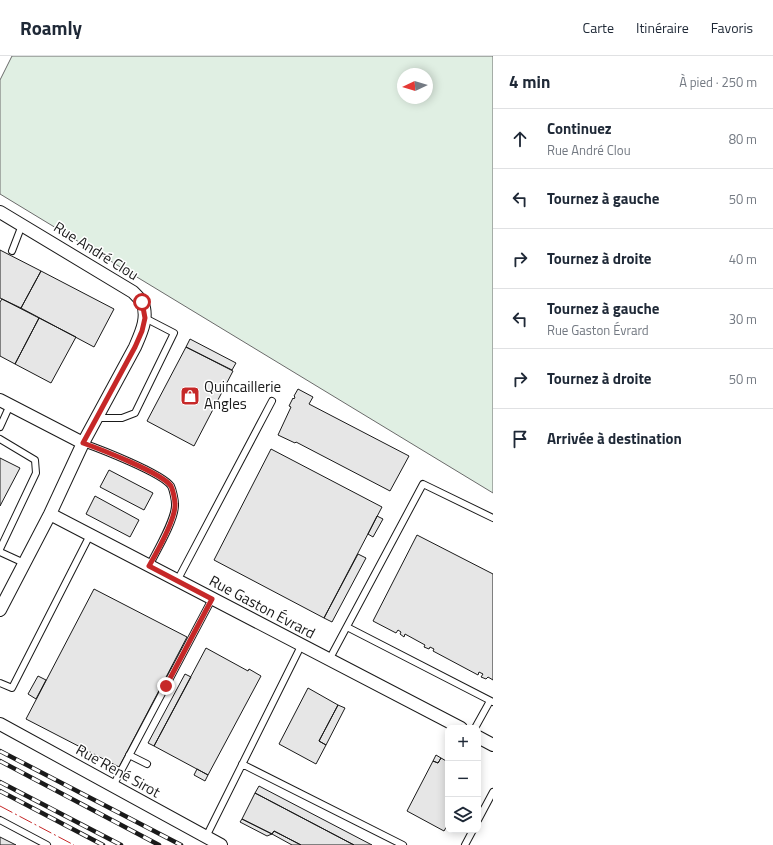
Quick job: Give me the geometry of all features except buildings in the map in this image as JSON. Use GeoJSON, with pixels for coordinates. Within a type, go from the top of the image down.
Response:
{"type":"FeatureCollection","features":[{"type":"Feature","properties":{"kind":"street","name":"Rue André Clou"},"geometry":{"type":"LineString","coordinates":[[0,212],[133,292],[142,302],[145,318]]}},
{"type":"Feature","properties":{"kind":"street"},"geometry":{"type":"LineString","coordinates":[[0,610],[50,514],[83,443],[135,347],[142,331],[145,318]]}},
{"type":"Feature","properties":{"kind":"street"},"geometry":{"type":"LineString","coordinates":[[5,403],[83,443]]}},
{"type":"Feature","properties":{"kind":"street","name":"Rue Gaston Évrard"},"geometry":{"type":"LineString","coordinates":[[50,514],[455,725]]}},
{"type":"Feature","properties":{"kind":"street","name":"Rue René Sirot"},"geometry":{"type":"LineString","coordinates":[[0,724],[221,845]]}},
{"type":"Feature","properties":{"kind":"street"},"geometry":{"type":"LineString","coordinates":[[481,739],[493,745]]}},
{"type":"Feature","properties":{"kind":"lane"},"geometry":{"type":"LineString","coordinates":[[12,251],[22,225]]}},
{"type":"Feature","properties":{"kind":"lane"},"geometry":{"type":"LineString","coordinates":[[97,418],[122,418],[135,413],[174,333],[145,318]]}},
{"type":"Feature","properties":{"kind":"lane"},"geometry":{"type":"LineString","coordinates":[[177,581],[272,401]]}},
{"type":"Feature","properties":{"kind":"lane"},"geometry":{"type":"LineString","coordinates":[[0,427],[5,403]]}},
{"type":"Feature","properties":{"kind":"lane"},"geometry":{"type":"LineString","coordinates":[[0,439],[35,460],[36,472],[0,551],[24,563]]}},
{"type":"Feature","properties":{"kind":"lane"},"geometry":{"type":"LineString","coordinates":[[83,443],[111,453],[162,478],[171,486],[175,505],[170,525],[149,566]]}},
{"type":"Feature","properties":{"kind":"lane"},"geometry":{"type":"LineString","coordinates":[[329,660],[423,484],[493,518]]}},
{"type":"Feature","properties":{"kind":"lane"},"geometry":{"type":"LineString","coordinates":[[0,683],[12,688],[90,535]]}},
{"type":"Feature","properties":{"kind":"lane"},"geometry":{"type":"LineString","coordinates":[[113,786],[212,599]]}},
{"type":"Feature","properties":{"kind":"lane"},"geometry":{"type":"LineString","coordinates":[[347,627],[491,702],[477,725]]}},
{"type":"Feature","properties":{"kind":"lane"},"geometry":{"type":"LineString","coordinates":[[206,837],[301,646]]}},
{"type":"Feature","properties":{"kind":"lane"},"geometry":{"type":"LineString","coordinates":[[129,755],[148,764]]}},
{"type":"Feature","properties":{"kind":"lane"},"geometry":{"type":"LineString","coordinates":[[242,764],[403,845]]}},
{"type":"Feature","properties":{"kind":"lane"},"geometry":{"type":"LineString","coordinates":[[481,814],[493,792]]}},
{"type":"Feature","properties":{"kind":"lane"},"geometry":{"type":"LineString","coordinates":[[0,820],[47,845]]}},
{"type":"Feature","properties":{"kind":"lane"},"geometry":{"type":"LineString","coordinates":[[465,845],[471,833]]}},
{"type":"Feature","properties":{"kind":"green space"},"geometry":{"type":"Polygon","coordinates":[[[12,56],[493,56],[493,493],[0,194],[0,80],[12,56]]]}},
{"type":"Feature","properties":{"kind":"railway"},"geometry":{"type":"LineString","coordinates":[[0,751],[181,845]]}},
{"type":"Feature","properties":{"kind":"railway"},"geometry":{"type":"LineString","coordinates":[[0,761],[159,845]]}},
{"type":"Feature","properties":{"kind":"railway"},"geometry":{"type":"LineString","coordinates":[[0,782],[121,845]]}},
{"type":"Feature","properties":{"kind":"railway"},"geometry":{"type":"LineString","coordinates":[[0,791],[103,845]]}},
{"type":"Feature","properties":{"kind":"power"},"geometry":{"type":"LineString","coordinates":[[0,806],[74,845]]}},
{"type":"Feature","properties":{"kind":"place","name":"Quincaillerie Angles"},"geometry":{"type":"Point","coordinates":[190,396]}},
{"type":"Feature","properties":{"kind":"route"},"geometry":{"type":"LineString","coordinates":[[142,302],[145,318],[142,331],[135,347],[83,443],[111,453],[162,478],[171,486],[175,505],[170,525],[149,566],[212,599],[166,686]]}}]}
